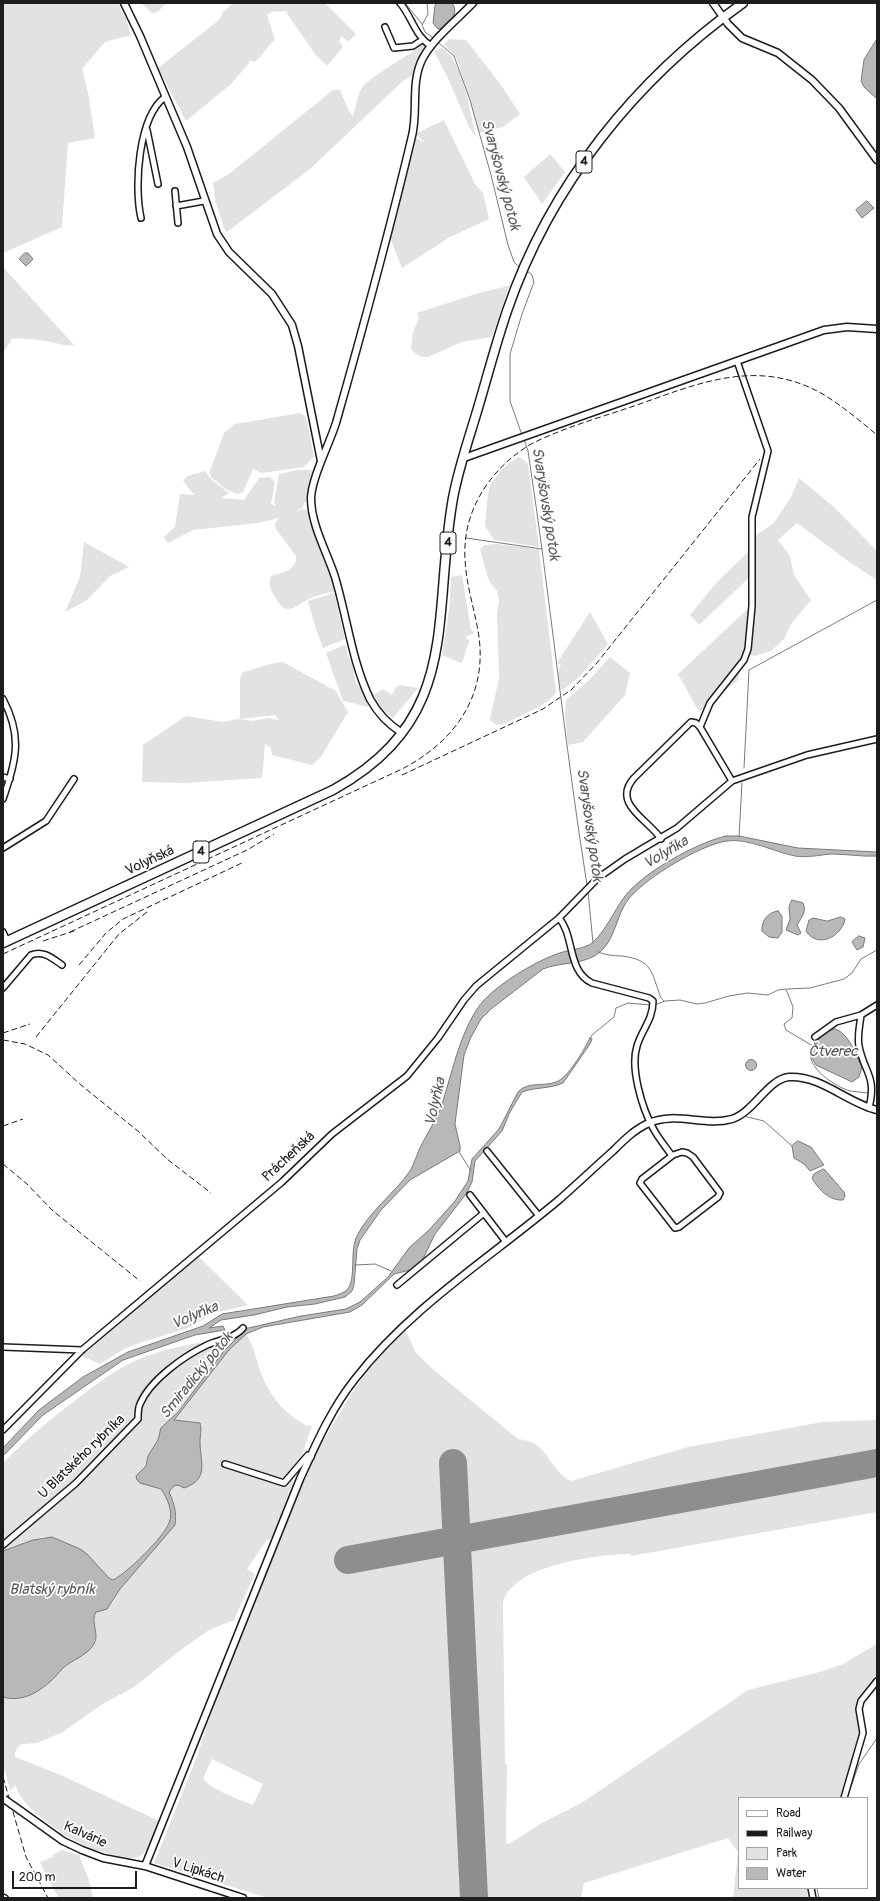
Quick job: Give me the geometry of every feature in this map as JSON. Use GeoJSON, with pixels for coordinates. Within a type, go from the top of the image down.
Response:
{"type":"FeatureCollection","features":[{"type":"Feature","properties":{"kind":"main road","name":"4"},"geometry":{"type":"LineString","coordinates":[[402,733],[427,690],[436,656],[452,503],[507,311],[524,270],[562,196],[587,156],[615,120],[661,70],[723,17],[743,3]]}},
{"type":"Feature","properties":{"kind":"main road","name":"Volyňská"},"geometry":{"type":"LineString","coordinates":[[5,942],[328,793],[371,766],[391,747],[402,733]]}},
{"type":"Feature","properties":{"kind":"street"},"geometry":{"type":"LineString","coordinates":[[124,3],[140,36],[187,147],[204,200],[217,234],[229,252],[272,294],[292,325],[298,346],[321,461]]}},
{"type":"Feature","properties":{"kind":"street"},"geometry":{"type":"LineString","coordinates":[[400,3],[407,12],[422,40],[431,46]]}},
{"type":"Feature","properties":{"kind":"street"},"geometry":{"type":"LineString","coordinates":[[402,733],[386,721],[376,710],[367,691],[335,578],[312,513],[311,496],[321,461],[332,438],[368,313],[413,133],[416,79],[420,62],[431,46],[473,3]]}},
{"type":"Feature","properties":{"kind":"street"},"geometry":{"type":"LineString","coordinates":[[713,3],[723,17],[742,38],[778,53],[812,80],[839,108],[877,160]]}},
{"type":"Feature","properties":{"kind":"street"},"geometry":{"type":"LineString","coordinates":[[385,27],[394,48],[413,46],[422,40]]}},
{"type":"Feature","properties":{"kind":"street"},"geometry":{"type":"LineString","coordinates":[[141,218],[138,175],[147,127],[153,111],[165,97]]}},
{"type":"Feature","properties":{"kind":"street"},"geometry":{"type":"LineString","coordinates":[[147,127],[158,184]]}},
{"type":"Feature","properties":{"kind":"street"},"geometry":{"type":"LineString","coordinates":[[175,191],[178,223]]}},
{"type":"Feature","properties":{"kind":"street"},"geometry":{"type":"LineString","coordinates":[[176,206],[204,200]]}},
{"type":"Feature","properties":{"kind":"street"},"geometry":{"type":"LineString","coordinates":[[464,458],[834,328],[877,329]]}},
{"type":"Feature","properties":{"kind":"street"},"geometry":{"type":"LineString","coordinates":[[700,727],[710,703],[744,660],[748,649],[752,606],[752,517],[768,451],[737,361]]}},
{"type":"Feature","properties":{"kind":"street"},"geometry":{"type":"LineString","coordinates":[[3,699],[14,721],[16,738],[10,779],[3,799]]}},
{"type":"Feature","properties":{"kind":"street"},"geometry":{"type":"LineString","coordinates":[[661,839],[657,832],[630,806],[627,793],[629,784],[691,722],[696,723],[700,727],[732,781],[807,755],[877,739]]}},
{"type":"Feature","properties":{"kind":"street"},"geometry":{"type":"LineString","coordinates":[[3,777],[10,779]]}},
{"type":"Feature","properties":{"kind":"street"},"geometry":{"type":"LineString","coordinates":[[3,848],[46,821],[74,779]]}},
{"type":"Feature","properties":{"kind":"street","name":"Prácheňská"},"geometry":{"type":"LineString","coordinates":[[3,1430],[82,1350],[282,1182],[332,1134],[408,1076],[469,994],[484,979],[559,918],[590,885],[621,862],[661,839],[692,816],[732,781]]}},
{"type":"Feature","properties":{"kind":"street"},"geometry":{"type":"LineString","coordinates":[[559,918],[566,928],[575,966],[589,982],[649,998],[653,1001],[653,1012],[637,1044],[634,1070],[650,1122],[672,1156]]}},
{"type":"Feature","properties":{"kind":"street"},"geometry":{"type":"LineString","coordinates":[[3,932],[5,942]]}},
{"type":"Feature","properties":{"kind":"street"},"geometry":{"type":"LineString","coordinates":[[3,988],[31,955],[38,953],[45,954],[62,965]]}},
{"type":"Feature","properties":{"kind":"street"},"geometry":{"type":"LineString","coordinates":[[815,1037],[836,1022],[861,1015],[877,1005]]}},
{"type":"Feature","properties":{"kind":"street"},"geometry":{"type":"LineString","coordinates":[[861,1015],[858,1035],[859,1047],[872,1080],[872,1093],[869,1108]]}},
{"type":"Feature","properties":{"kind":"street"},"geometry":{"type":"LineString","coordinates":[[145,1866],[311,1457],[329,1418],[353,1380],[381,1347],[425,1307],[539,1216],[634,1132],[650,1122],[666,1119],[714,1121],[731,1119],[748,1110],[774,1084],[786,1078],[800,1077],[812,1080],[856,1104],[877,1110]]}},
{"type":"Feature","properties":{"kind":"street"},"geometry":{"type":"LineString","coordinates":[[487,1151],[539,1216]]}},
{"type":"Feature","properties":{"kind":"street"},"geometry":{"type":"LineString","coordinates":[[682,1152],[692,1155],[720,1191],[718,1196],[676,1228],[672,1226],[640,1183],[672,1156],[682,1152]]}},
{"type":"Feature","properties":{"kind":"street"},"geometry":{"type":"LineString","coordinates":[[470,1195],[506,1242]]}},
{"type":"Feature","properties":{"kind":"street"},"geometry":{"type":"LineString","coordinates":[[397,1285],[484,1213]]}},
{"type":"Feature","properties":{"kind":"street","name":"U Blatského rybníka"},"geometry":{"type":"LineString","coordinates":[[3,1545],[82,1478],[138,1419],[139,1405],[146,1393],[160,1377],[196,1351],[238,1333],[243,1328]]}},
{"type":"Feature","properties":{"kind":"street"},"geometry":{"type":"LineString","coordinates":[[3,1347],[82,1350]]}},
{"type":"Feature","properties":{"kind":"street"},"geometry":{"type":"LineString","coordinates":[[225,1464],[284,1483],[308,1455],[311,1457]]}},
{"type":"Feature","properties":{"kind":"street"},"geometry":{"type":"LineString","coordinates":[[844,1797],[863,1733],[859,1709],[861,1701],[877,1682]]}},
{"type":"Feature","properties":{"kind":"street","name":"Kalvárie"},"geometry":{"type":"LineString","coordinates":[[4,1799],[63,1841],[103,1858],[145,1866]]}},
{"type":"Feature","properties":{"kind":"street","name":"V Lipkách"},"geometry":{"type":"LineString","coordinates":[[145,1866],[243,1898]]}},
{"type":"Feature","properties":{"kind":"green space"},"geometry":{"type":"Polygon","coordinates":[[[3,3],[118,3],[126,19],[131,35],[105,42],[82,69],[88,92],[95,138],[68,143],[62,227],[3,253],[3,3]]]}},
{"type":"Feature","properties":{"kind":"green space"},"geometry":{"type":"Polygon","coordinates":[[[141,3],[166,3],[158,12],[152,13],[141,3]]]}},
{"type":"Feature","properties":{"kind":"green space"},"geometry":{"type":"Polygon","coordinates":[[[233,3],[325,3],[356,34],[348,42],[342,36],[339,41],[343,47],[327,66],[315,54],[286,12],[289,11],[271,12],[267,15],[275,40],[255,62],[249,60],[249,63],[231,84],[186,121],[158,68],[219,20],[224,11],[233,3]]]}},
{"type":"Feature","properties":{"kind":"green space"},"geometry":{"type":"Polygon","coordinates":[[[449,39],[466,40],[501,85],[520,114],[503,127],[479,133],[459,65],[456,58],[444,44],[449,39]]]}},
{"type":"Feature","properties":{"kind":"green space"},"geometry":{"type":"Polygon","coordinates":[[[422,45],[427,47],[417,62],[414,74],[403,81],[310,169],[227,232],[225,231],[215,200],[213,183],[229,174],[333,90],[340,90],[349,111],[353,116],[361,89],[364,85],[379,73],[422,45]]]}},
{"type":"Feature","properties":{"kind":"green space"},"geometry":{"type":"Polygon","coordinates":[[[442,48],[450,55],[461,76],[476,137],[469,127],[447,76],[434,52],[442,48]]]}},
{"type":"Feature","properties":{"kind":"green space"},"geometry":{"type":"Polygon","coordinates":[[[444,120],[475,184],[483,193],[489,219],[450,237],[402,268],[390,238],[416,138],[426,143],[415,134],[444,120]]]}},
{"type":"Feature","properties":{"kind":"green space"},"geometry":{"type":"Polygon","coordinates":[[[550,154],[565,172],[542,204],[524,177],[550,154]]]}},
{"type":"Feature","properties":{"kind":"green space"},"geometry":{"type":"Polygon","coordinates":[[[3,267],[74,345],[63,345],[33,339],[12,339],[3,353],[3,267]]]}},
{"type":"Feature","properties":{"kind":"green space"},"geometry":{"type":"Polygon","coordinates":[[[509,286],[492,337],[462,342],[428,357],[421,357],[411,350],[413,332],[419,318],[417,313],[482,292],[509,286]]]}},
{"type":"Feature","properties":{"kind":"green space"},"geometry":{"type":"Polygon","coordinates":[[[300,413],[305,416],[307,421],[314,456],[304,467],[261,473],[253,469],[243,492],[237,494],[224,488],[211,477],[210,471],[224,433],[235,424],[300,413]]]}},
{"type":"Feature","properties":{"kind":"green space"},"geometry":{"type":"Polygon","coordinates":[[[518,457],[522,458],[528,464],[539,547],[494,540],[486,528],[485,523],[488,493],[491,483],[503,468],[518,457]]]}},
{"type":"Feature","properties":{"kind":"green space"},"geometry":{"type":"Polygon","coordinates":[[[297,470],[310,470],[314,472],[306,502],[304,503],[303,508],[295,511],[305,509],[309,513],[325,557],[335,591],[310,598],[288,609],[285,609],[278,602],[270,588],[271,576],[292,568],[296,561],[296,556],[276,529],[275,523],[279,518],[258,523],[193,530],[168,543],[164,537],[175,527],[180,494],[194,495],[183,481],[187,476],[205,471],[212,480],[229,493],[221,498],[244,500],[259,478],[270,477],[275,482],[271,504],[276,506],[274,502],[279,474],[297,470]]]}},
{"type":"Feature","properties":{"kind":"green space"},"geometry":{"type":"Polygon","coordinates":[[[799,478],[834,507],[877,551],[877,580],[852,564],[797,523],[778,540],[790,556],[794,575],[811,600],[791,624],[784,639],[771,651],[755,656],[747,655],[753,537],[773,524],[791,497],[799,478]]]}},
{"type":"Feature","properties":{"kind":"green space"},"geometry":{"type":"Polygon","coordinates":[[[84,542],[129,567],[110,576],[87,600],[65,612],[80,577],[84,542]]]}},
{"type":"Feature","properties":{"kind":"green space"},"geometry":{"type":"Polygon","coordinates":[[[497,544],[539,549],[556,692],[548,701],[504,724],[496,724],[490,719],[499,678],[497,615],[499,600],[497,591],[489,581],[480,549],[485,545],[497,544]]]}},
{"type":"Feature","properties":{"kind":"green space"},"geometry":{"type":"Polygon","coordinates":[[[750,550],[751,576],[699,625],[690,615],[718,581],[750,550]]]}},
{"type":"Feature","properties":{"kind":"green space"},"geometry":{"type":"Polygon","coordinates":[[[462,575],[471,630],[474,632],[473,634],[465,637],[470,641],[461,663],[442,655],[450,602],[451,577],[462,575]]]}},
{"type":"Feature","properties":{"kind":"green space"},"geometry":{"type":"Polygon","coordinates":[[[334,593],[345,639],[323,648],[308,601],[334,593]]]}},
{"type":"Feature","properties":{"kind":"green space"},"geometry":{"type":"Polygon","coordinates":[[[752,605],[749,630],[738,680],[699,712],[678,674],[752,605]]]}},
{"type":"Feature","properties":{"kind":"green space"},"geometry":{"type":"Polygon","coordinates":[[[590,612],[608,644],[580,676],[562,691],[558,678],[558,671],[561,665],[557,663],[590,612]]]}},
{"type":"Feature","properties":{"kind":"green space"},"geometry":{"type":"Polygon","coordinates":[[[344,645],[346,646],[348,656],[352,662],[356,683],[361,688],[369,707],[343,701],[326,653],[344,645]]]}},
{"type":"Feature","properties":{"kind":"green space"},"geometry":{"type":"Polygon","coordinates":[[[610,657],[630,673],[625,695],[583,742],[568,745],[565,716],[566,700],[589,680],[610,657]]]}},
{"type":"Feature","properties":{"kind":"green space"},"geometry":{"type":"Polygon","coordinates":[[[283,662],[336,691],[348,712],[321,757],[312,765],[272,755],[271,748],[265,744],[262,778],[185,783],[142,782],[143,745],[186,716],[223,722],[237,719],[252,721],[268,718],[279,720],[275,715],[240,719],[240,677],[243,672],[283,662]]]}},
{"type":"Feature","properties":{"kind":"green space"},"geometry":{"type":"Polygon","coordinates":[[[400,685],[418,688],[393,718],[382,710],[373,695],[383,689],[392,695],[396,687],[400,685]]]}},
{"type":"Feature","properties":{"kind":"green space"},"geometry":{"type":"Polygon","coordinates":[[[198,1256],[248,1305],[214,1313],[188,1328],[124,1349],[100,1364],[82,1356],[198,1256]]]}},
{"type":"Feature","properties":{"kind":"green space"},"geometry":{"type":"Polygon","coordinates":[[[405,1329],[416,1353],[435,1371],[518,1439],[529,1441],[537,1445],[560,1473],[571,1481],[688,1447],[822,1422],[877,1420],[877,1512],[631,1556],[631,1554],[599,1556],[558,1564],[538,1571],[521,1580],[509,1591],[503,1604],[505,1764],[507,1764],[506,1843],[509,1844],[540,1824],[583,1802],[748,1690],[816,1673],[843,1664],[877,1644],[877,1677],[857,1702],[856,1716],[861,1734],[840,1797],[738,1797],[738,1852],[728,1838],[584,1883],[581,1898],[268,1898],[154,1863],[198,1754],[207,1724],[222,1684],[312,1459],[367,1371],[405,1329]],[[212,1759],[203,1778],[206,1782],[218,1790],[253,1805],[263,1784],[212,1759]]]}},
{"type":"Feature","properties":{"kind":"green space"},"geometry":{"type":"Polygon","coordinates":[[[246,1334],[252,1345],[263,1378],[275,1399],[283,1409],[293,1417],[304,1424],[312,1426],[274,1536],[266,1541],[247,1569],[255,1574],[234,1620],[209,1630],[182,1649],[134,1687],[101,1705],[63,1732],[37,1743],[22,1744],[18,1747],[15,1757],[61,1775],[159,1821],[152,1841],[146,1851],[138,1857],[129,1858],[120,1857],[85,1846],[66,1836],[44,1820],[25,1802],[16,1785],[10,1791],[3,1764],[3,1697],[7,1698],[43,1688],[62,1669],[92,1647],[96,1642],[94,1615],[96,1612],[112,1603],[120,1589],[155,1547],[176,1518],[174,1503],[169,1492],[202,1460],[200,1455],[200,1423],[174,1420],[229,1350],[246,1334]]]}},
{"type":"Feature","properties":{"kind":"green space"},"geometry":{"type":"Polygon","coordinates":[[[235,1339],[159,1434],[158,1440],[148,1456],[150,1486],[161,1489],[169,1505],[171,1514],[169,1523],[160,1537],[135,1563],[113,1580],[109,1578],[96,1563],[43,1537],[3,1551],[10,1543],[3,1533],[3,1463],[22,1445],[71,1404],[107,1377],[128,1364],[172,1348],[210,1341],[235,1339]]]}},
{"type":"Feature","properties":{"kind":"green space"},"geometry":{"type":"Polygon","coordinates":[[[62,1850],[79,1855],[89,1880],[93,1898],[59,1898],[48,1880],[40,1862],[53,1857],[53,1855],[62,1850]]]}},
{"type":"Feature","properties":{"kind":"green space"},"geometry":{"type":"Polygon","coordinates":[[[738,1852],[738,1889],[807,1889],[808,1898],[733,1898],[738,1852]]]}},
{"type":"Feature","properties":{"kind":"water"},"geometry":{"type":"Polygon","coordinates":[[[437,3],[452,3],[455,11],[449,23],[438,29],[433,23],[435,6],[437,3]]]}},
{"type":"Feature","properties":{"kind":"water"},"geometry":{"type":"Polygon","coordinates":[[[877,39],[877,99],[864,87],[861,81],[864,60],[877,39]]]}},
{"type":"Feature","properties":{"kind":"water"},"geometry":{"type":"Polygon","coordinates":[[[867,201],[874,208],[862,218],[856,210],[867,201]]]}},
{"type":"Feature","properties":{"kind":"water"},"geometry":{"type":"Polygon","coordinates":[[[25,253],[28,253],[33,259],[26,266],[19,259],[25,253]]]}},
{"type":"Feature","properties":{"kind":"water"},"geometry":{"type":"Polygon","coordinates":[[[726,836],[739,836],[798,848],[877,852],[877,856],[831,854],[799,857],[752,843],[727,841],[702,849],[655,876],[631,896],[624,906],[610,939],[602,950],[596,955],[577,962],[556,965],[543,969],[491,1009],[481,1019],[471,1037],[464,1055],[455,1124],[460,1151],[410,1180],[381,1210],[360,1240],[357,1249],[354,1285],[352,1291],[345,1297],[315,1304],[287,1307],[254,1315],[221,1320],[209,1328],[223,1326],[225,1330],[195,1335],[123,1360],[43,1415],[3,1456],[3,1448],[39,1410],[83,1377],[128,1352],[203,1326],[222,1314],[334,1296],[348,1289],[352,1278],[353,1250],[356,1238],[374,1211],[410,1171],[441,1107],[464,1035],[476,1010],[484,1000],[508,980],[536,963],[558,953],[589,945],[599,936],[625,896],[645,877],[657,868],[686,852],[700,845],[726,836]]]}},
{"type":"Feature","properties":{"kind":"water"},"geometry":{"type":"Polygon","coordinates":[[[792,900],[803,903],[804,906],[803,914],[797,925],[801,933],[798,935],[786,930],[790,919],[789,907],[792,900]]]}},
{"type":"Feature","properties":{"kind":"water"},"geometry":{"type":"Polygon","coordinates":[[[778,911],[782,916],[782,932],[778,938],[769,937],[762,931],[764,921],[768,915],[778,911]]]}},
{"type":"Feature","properties":{"kind":"water"},"geometry":{"type":"Polygon","coordinates":[[[841,917],[845,919],[843,925],[839,931],[828,938],[822,940],[816,939],[806,931],[809,920],[813,918],[827,921],[841,917]]]}},
{"type":"Feature","properties":{"kind":"water"},"geometry":{"type":"Polygon","coordinates":[[[859,936],[865,938],[863,947],[857,950],[852,942],[859,936]]]}},
{"type":"Feature","properties":{"kind":"water","name":"Čtverec"},"geometry":{"type":"Polygon","coordinates":[[[836,1029],[849,1040],[862,1067],[859,1077],[852,1082],[816,1065],[812,1058],[812,1048],[815,1043],[827,1031],[836,1029]]]}},
{"type":"Feature","properties":{"kind":"water","name":"Blatský rybník"},"geometry":{"type":"Polygon","coordinates":[[[590,1038],[592,1039],[590,1044],[563,1083],[522,1092],[510,1112],[502,1131],[475,1161],[472,1182],[466,1194],[435,1234],[421,1263],[410,1270],[394,1274],[362,1305],[350,1312],[263,1327],[246,1334],[229,1350],[174,1420],[200,1423],[202,1463],[202,1469],[197,1480],[184,1488],[178,1485],[174,1486],[169,1492],[175,1508],[175,1525],[120,1589],[107,1609],[96,1612],[94,1620],[96,1640],[88,1651],[63,1668],[50,1682],[38,1691],[25,1697],[3,1697],[3,1551],[33,1540],[52,1537],[80,1549],[87,1554],[109,1578],[113,1580],[127,1570],[160,1537],[169,1523],[171,1514],[161,1489],[140,1483],[136,1476],[146,1466],[148,1456],[158,1440],[161,1428],[178,1412],[224,1351],[243,1332],[244,1329],[301,1316],[346,1309],[360,1302],[388,1277],[409,1248],[429,1230],[455,1201],[468,1181],[472,1159],[499,1129],[518,1092],[526,1086],[556,1082],[561,1079],[575,1063],[590,1038]]]}},
{"type":"Feature","properties":{"kind":"water"},"geometry":{"type":"Polygon","coordinates":[[[751,1059],[755,1061],[757,1065],[755,1069],[751,1071],[747,1069],[745,1065],[747,1061],[751,1059]]]}},
{"type":"Feature","properties":{"kind":"water"},"geometry":{"type":"Polygon","coordinates":[[[798,1141],[811,1147],[824,1165],[810,1171],[804,1164],[794,1158],[792,1146],[798,1141]]]}},
{"type":"Feature","properties":{"kind":"water"},"geometry":{"type":"Polygon","coordinates":[[[824,1169],[844,1192],[845,1196],[843,1200],[833,1199],[824,1194],[814,1182],[812,1178],[814,1174],[824,1169]]]}},
{"type":"Feature","properties":{"kind":"waterway"},"geometry":{"type":"LineString","coordinates":[[405,3],[422,24]]}},
{"type":"Feature","properties":{"kind":"waterway","name":"Svaryšovský potok"},"geometry":{"type":"LineString","coordinates":[[427,3],[428,14],[422,25],[425,32],[433,38]]}},
{"type":"Feature","properties":{"kind":"waterway","name":"Svaryšovský potok"},"geometry":{"type":"LineString","coordinates":[[439,43],[454,56],[470,100],[491,175],[508,245],[514,262],[520,268]]}},
{"type":"Feature","properties":{"kind":"waterway","name":"Svaryšovský potok"},"geometry":{"type":"LineString","coordinates":[[522,435],[510,401],[510,354],[522,314],[534,282],[532,275],[527,271]]}},
{"type":"Feature","properties":{"kind":"waterway","name":"Svaryšovský potok"},"geometry":{"type":"LineString","coordinates":[[524,439],[528,451],[536,505],[571,777],[587,885]]}},
{"type":"Feature","properties":{"kind":"waterway"},"geometry":{"type":"LineString","coordinates":[[466,538],[542,549]]}},
{"type":"Feature","properties":{"kind":"waterway"},"geometry":{"type":"LineString","coordinates":[[744,768],[749,670],[877,600]]}},
{"type":"Feature","properties":{"kind":"waterway"},"geometry":{"type":"LineString","coordinates":[[739,837],[742,783]]}},
{"type":"Feature","properties":{"kind":"waterway","name":"Svaryšovský potok"},"geometry":{"type":"LineString","coordinates":[[588,891],[593,943]]}},
{"type":"Feature","properties":{"kind":"waterway"},"geometry":{"type":"LineString","coordinates":[[787,989],[810,988],[844,979],[852,973],[861,959],[877,950]]}},
{"type":"Feature","properties":{"kind":"waterway"},"geometry":{"type":"LineString","coordinates":[[598,952],[632,958],[645,964],[652,974],[661,998],[664,1001]]}},
{"type":"Feature","properties":{"kind":"waterway","name":"Smiradický potok"},"geometry":{"type":"LineString","coordinates":[[655,1005],[665,1001],[680,1000],[697,1004],[747,993],[768,995],[778,990],[786,989],[793,1007],[792,1018],[784,1024],[786,1030],[813,1046]]}},
{"type":"Feature","properties":{"kind":"waterway","name":"Smiradický potok"},"geometry":{"type":"LineString","coordinates":[[590,1039],[592,1035],[614,1017],[616,1008],[628,1003],[650,1005]]}},
{"type":"Feature","properties":{"kind":"waterway","name":"Smiradický potok"},"geometry":{"type":"LineString","coordinates":[[811,1051],[813,1064],[823,1076],[844,1089],[868,1093]]}},
{"type":"Feature","properties":{"kind":"waterway"},"geometry":{"type":"LineString","coordinates":[[743,1116],[764,1121],[792,1146]]}},
{"type":"Feature","properties":{"kind":"waterway"},"geometry":{"type":"LineString","coordinates":[[459,1152],[471,1171]]}},
{"type":"Feature","properties":{"kind":"waterway"},"geometry":{"type":"LineString","coordinates":[[355,1265],[375,1264],[391,1271]]}},
{"type":"Feature","properties":{"kind":"waterway"},"geometry":{"type":"LineString","coordinates":[[847,1797],[859,1764],[877,1738]]}},
{"type":"Feature","properties":{"kind":"waterway"},"geometry":{"type":"LineString","coordinates":[[817,1889],[819,1898]]}},
{"type":"Feature","properties":{"kind":"runway"},"geometry":{"type":"LineString","coordinates":[[453,1463],[474,1898]]}},
{"type":"Feature","properties":{"kind":"runway"},"geometry":{"type":"LineString","coordinates":[[348,1560],[877,1463]]}},
{"type":"Feature","properties":{"kind":"railway"},"geometry":{"type":"LineString","coordinates":[[3,954],[402,769],[421,758],[437,745],[451,731],[463,715],[472,698],[478,679],[480,659],[479,637],[467,578],[465,559],[465,541],[468,524],[474,507],[492,478],[503,465],[531,444],[570,427],[683,389],[706,382],[751,376],[774,377],[797,383],[821,393],[857,418],[877,435]]}},
{"type":"Feature","properties":{"kind":"railway"},"geometry":{"type":"LineString","coordinates":[[402,775],[543,709],[571,690],[596,664],[760,459]]}},
{"type":"Feature","properties":{"kind":"railway"},"geometry":{"type":"LineString","coordinates":[[70,932],[247,850],[274,834]]}},
{"type":"Feature","properties":{"kind":"railway"},"geometry":{"type":"LineString","coordinates":[[79,965],[106,933],[123,919],[244,862]]}},
{"type":"Feature","properties":{"kind":"railway"},"geometry":{"type":"LineString","coordinates":[[36,1037],[119,934],[147,912]]}},
{"type":"Feature","properties":{"kind":"railway"},"geometry":{"type":"LineString","coordinates":[[43,941],[74,931]]}},
{"type":"Feature","properties":{"kind":"railway"},"geometry":{"type":"LineString","coordinates":[[3,1033],[30,1024]]}},
{"type":"Feature","properties":{"kind":"railway"},"geometry":{"type":"LineString","coordinates":[[3,1040],[25,1044],[48,1055],[81,1085],[139,1132],[167,1159],[211,1193]]}},
{"type":"Feature","properties":{"kind":"railway"},"geometry":{"type":"LineString","coordinates":[[3,1126],[23,1119]]}},
{"type":"Feature","properties":{"kind":"railway"},"geometry":{"type":"LineString","coordinates":[[3,1164],[27,1184],[52,1210],[140,1281]]}},
{"type":"Feature","properties":{"kind":"railway"},"geometry":{"type":"LineString","coordinates":[[3,1777],[26,1857],[48,1898]]}},
{"type":"Feature","properties":{"kind":"water label","name":"Volyňka"},"geometry":{"type":"Point","coordinates":[666,853]}},
{"type":"Feature","properties":{"kind":"water label","name":"Volyňka"},"geometry":{"type":"Point","coordinates":[436,1102]}},
{"type":"Feature","properties":{"kind":"water label","name":"Volyňka"},"geometry":{"type":"Point","coordinates":[195,1316]}}]}
